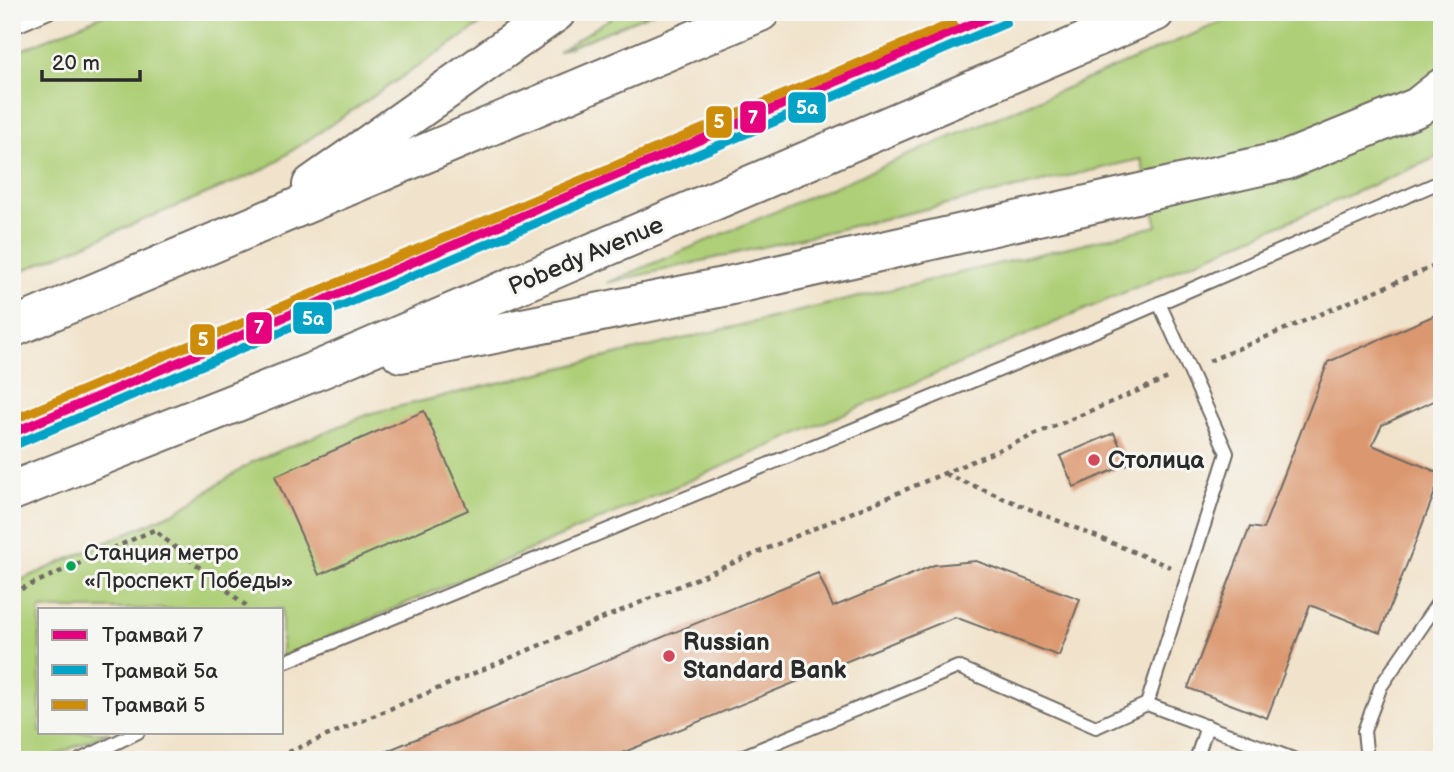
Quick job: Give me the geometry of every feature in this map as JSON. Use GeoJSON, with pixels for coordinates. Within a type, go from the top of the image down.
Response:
{"type":"FeatureCollection","features":[{"type":"Feature","properties":{"kind":"main road"},"geometry":{"type":"LineString","coordinates":[[250,229],[555,12]]}},
{"type":"Feature","properties":{"kind":"main road"},"geometry":{"type":"LineString","coordinates":[[12,328],[760,12]]}},
{"type":"Feature","properties":{"kind":"main road","name":"Pobedy Avenue"},"geometry":{"type":"LineString","coordinates":[[12,491],[323,368],[1155,12]]}},
{"type":"Feature","properties":{"kind":"main road"},"geometry":{"type":"LineString","coordinates":[[323,368],[728,286],[1287,160],[1418,107],[1442,88]]}},
{"type":"Feature","properties":{"kind":"lane"},"geometry":{"type":"LineString","coordinates":[[12,28],[49,12]]}},
{"type":"Feature","properties":{"kind":"lane"},"geometry":{"type":"LineString","coordinates":[[284,662],[1158,303],[1442,181]]}},
{"type":"Feature","properties":{"kind":"lane"},"geometry":{"type":"LineString","coordinates":[[1147,704],[1227,453],[1158,303]]}},
{"type":"Feature","properties":{"kind":"lane"},"geometry":{"type":"LineString","coordinates":[[1367,760],[1364,731],[1381,686],[1442,597]]}},
{"type":"Feature","properties":{"kind":"lane"},"geometry":{"type":"LineString","coordinates":[[734,760],[958,667],[1096,727],[1147,704],[1296,760]]}},
{"type":"Feature","properties":{"kind":"lane"},"geometry":{"type":"LineString","coordinates":[[1196,760],[1207,726]]}},
{"type":"Feature","properties":{"kind":"lane"},"geometry":{"type":"LineString","coordinates":[[80,760],[134,734]]}},
{"type":"Feature","properties":{"kind":"path"},"geometry":{"type":"LineString","coordinates":[[270,760],[1442,262]]}},
{"type":"Feature","properties":{"kind":"path"},"geometry":{"type":"LineString","coordinates":[[944,474],[1189,574]]}},
{"type":"Feature","properties":{"kind":"path"},"geometry":{"type":"LineString","coordinates":[[12,593],[154,530],[249,608]]}},
{"type":"Feature","properties":{"kind":"green space"},"geometry":{"type":"Polygon","coordinates":[[[110,12],[499,12],[263,170],[12,275],[12,54],[110,12]]]}},
{"type":"Feature","properties":{"kind":"green space"},"geometry":{"type":"Polygon","coordinates":[[[620,12],[654,12],[558,52],[620,12]]]}},
{"type":"Feature","properties":{"kind":"green space"},"geometry":{"type":"Polygon","coordinates":[[[1245,12],[1442,12],[1442,155],[284,656],[284,608],[38,608],[38,734],[104,734],[44,760],[12,760],[12,584],[177,511],[254,461],[372,413],[1157,226],[1141,159],[607,283],[1245,12]]]}},
{"type":"Feature","properties":{"kind":"building"},"geometry":{"type":"Polygon","coordinates":[[[1442,312],[1442,397],[1382,425],[1372,445],[1442,474],[1380,633],[1310,605],[1267,718],[1188,688],[1250,527],[1263,529],[1328,362],[1442,312]]]}},
{"type":"Feature","properties":{"kind":"building"},"geometry":{"type":"Polygon","coordinates":[[[424,411],[468,510],[319,575],[275,476],[424,411]]]}},
{"type":"Feature","properties":{"kind":"building"},"geometry":{"type":"Polygon","coordinates":[[[1114,433],[1128,464],[1074,487],[1060,456],[1114,433]]]}},
{"type":"Feature","properties":{"kind":"building"},"geometry":{"type":"Polygon","coordinates":[[[976,561],[1080,599],[1059,656],[955,617],[605,760],[365,760],[818,573],[833,607],[934,565],[976,561]]]}},
{"type":"Feature","properties":{"kind":"tram line","name":"7"},"geometry":{"type":"LineString","coordinates":[[12,433],[1000,12]]}},
{"type":"Feature","properties":{"kind":"tram line","name":"5"},"geometry":{"type":"LineString","coordinates":[[17,418],[953,23]]}},
{"type":"Feature","properties":{"kind":"tram line","name":"5а"},"geometry":{"type":"LineString","coordinates":[[17,444],[1006,23]]}},
{"type":"Feature","properties":{"kind":"place","name":"Столица"},"geometry":{"type":"Point","coordinates":[1094,460]}},
{"type":"Feature","properties":{"kind":"place","name":"Станция метро «Проспект Победы»"},"geometry":{"type":"Point","coordinates":[71,566]}},
{"type":"Feature","properties":{"kind":"place","name":"Russian Standard Bank"},"geometry":{"type":"Point","coordinates":[669,656]}}]}
